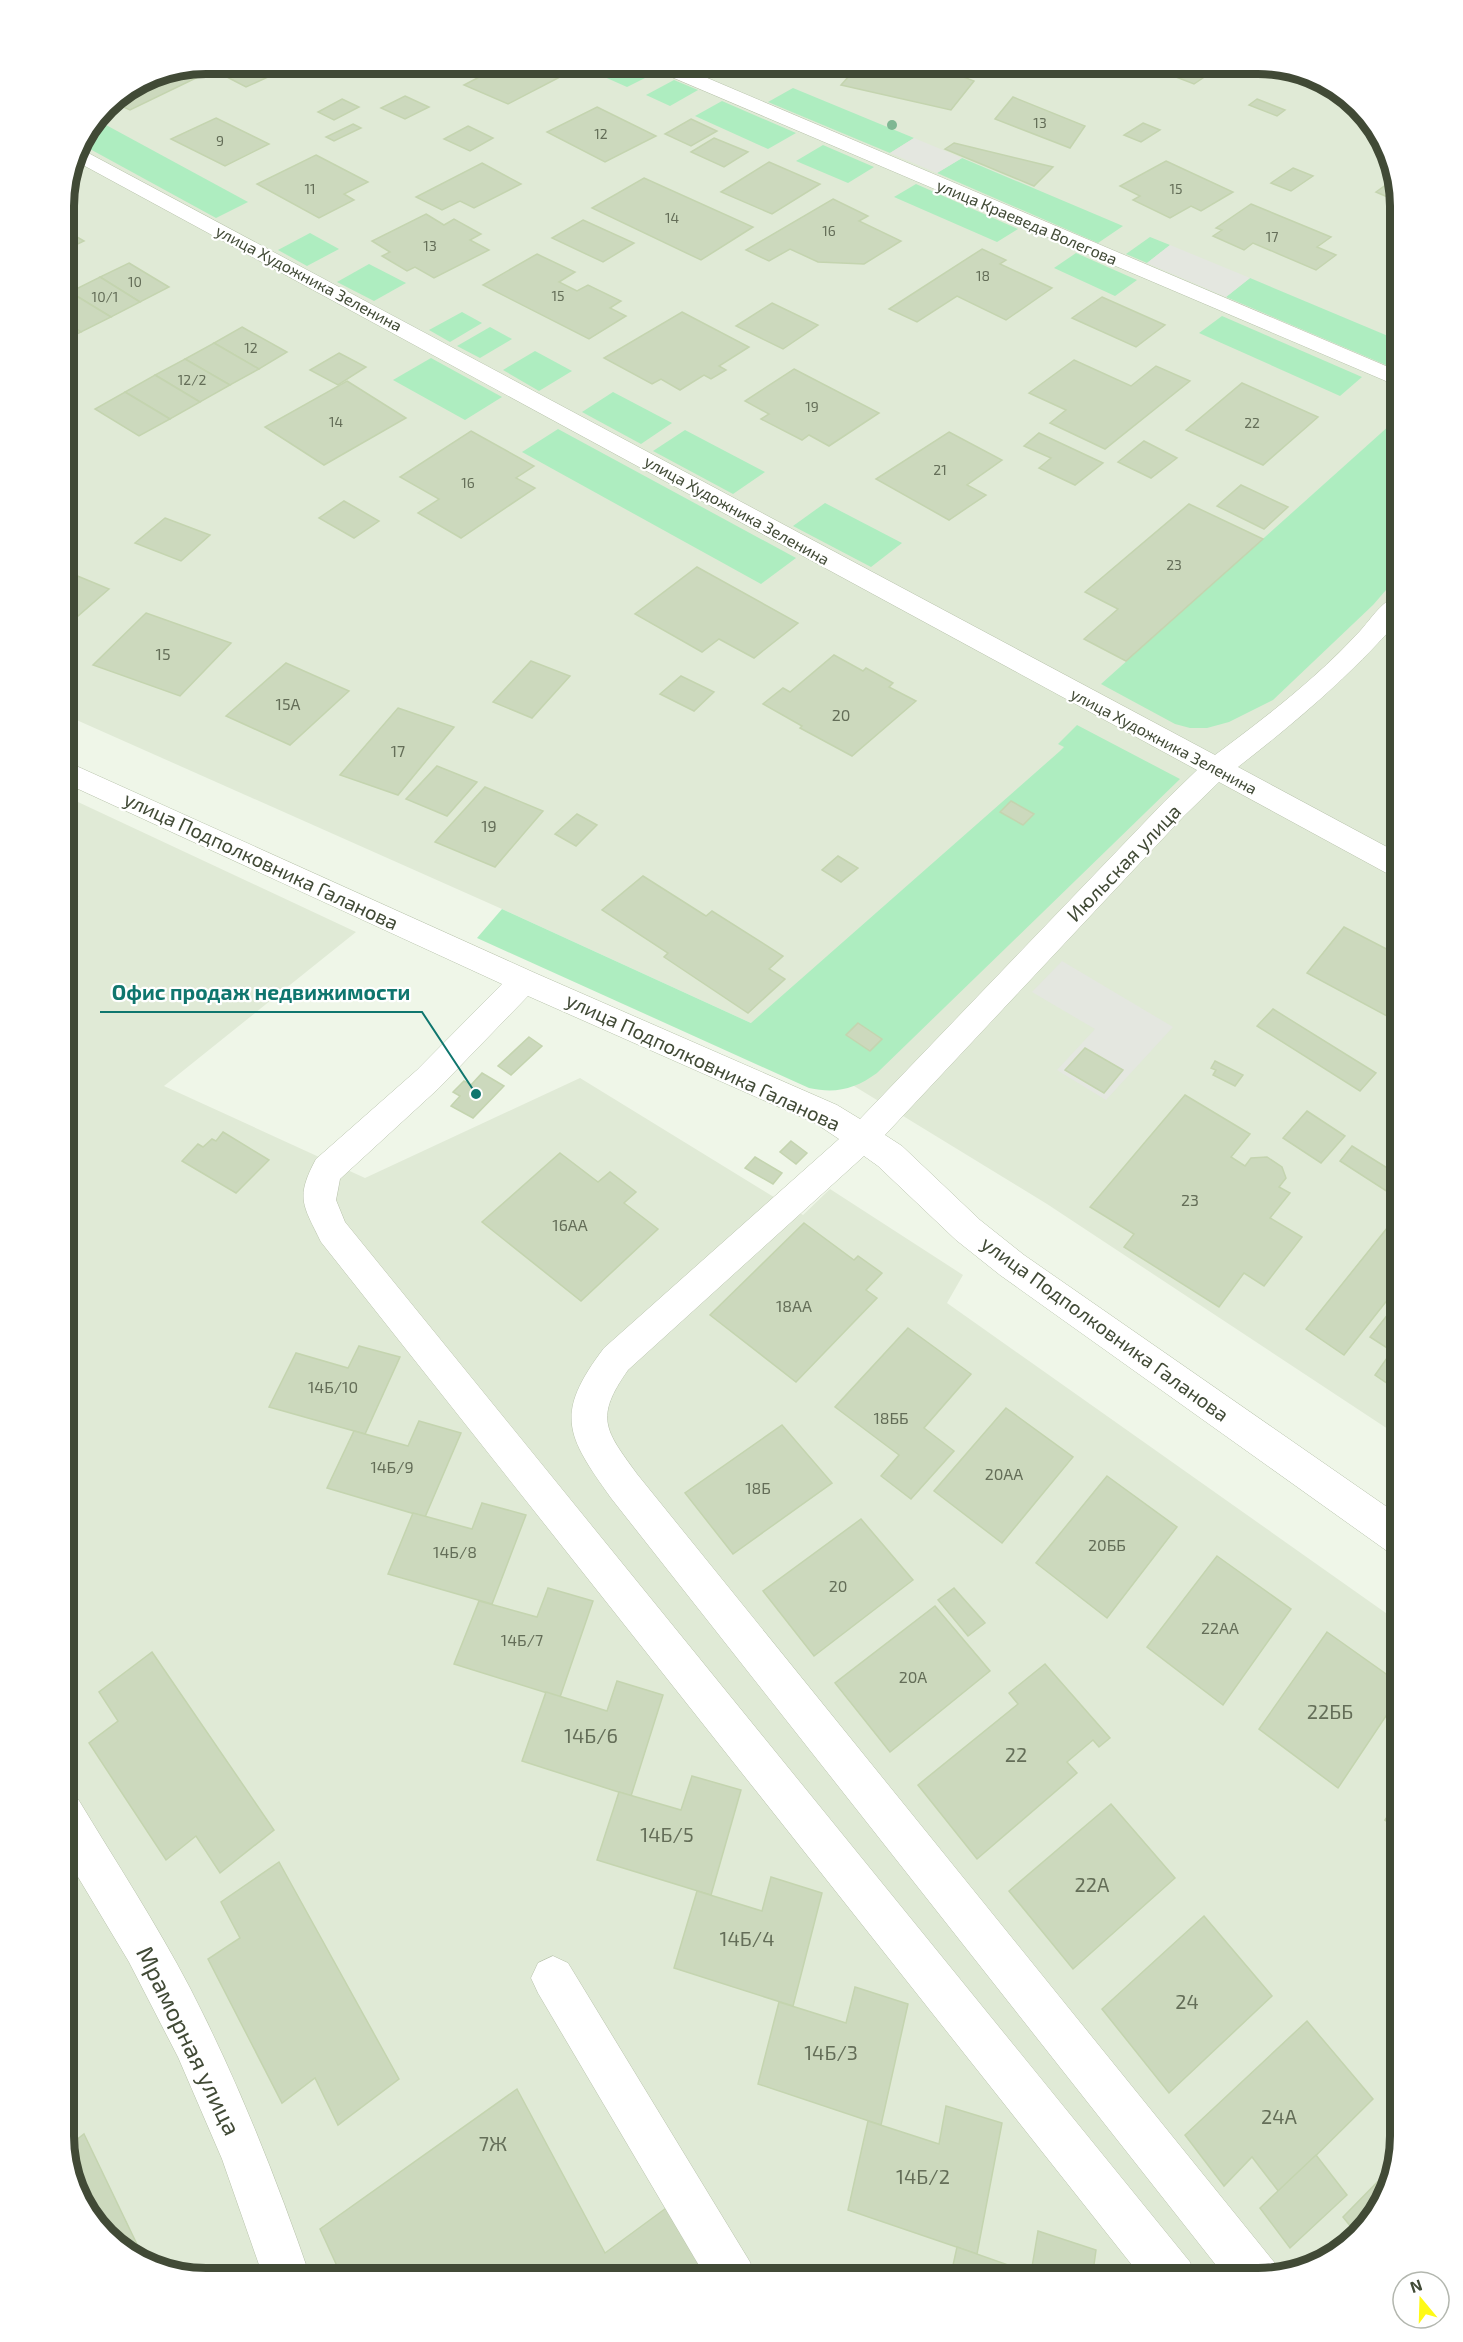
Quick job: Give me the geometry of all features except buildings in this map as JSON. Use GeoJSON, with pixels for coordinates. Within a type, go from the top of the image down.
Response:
{"type":"FeatureCollection","features":[{"type":"Feature","properties":{"kind":"street","name":"улица Краеведа Волегова"},"geometry":{"type":"LineString","coordinates":[[681,74],[1390,376]]}},
{"type":"Feature","properties":{"kind":"street","name":"улица Художника Зеленина"},"geometry":{"type":"LineString","coordinates":[[83,157],[1390,862]]}},
{"type":"Feature","properties":{"kind":"street","name":"Июльская улица"},"geometry":{"type":"LineString","coordinates":[[1248,2268],[624,1486],[594,1441],[588,1422],[588,1402],[595,1387],[616,1359],[862,1138],[1174,809],[1216,769],[1277,723],[1321,684],[1390,614]]}},
{"type":"Feature","properties":{"kind":"street","name":"улица Подполковника Галанова"},"geometry":{"type":"LineString","coordinates":[[74,775],[524,981],[826,1114],[890,1156],[968,1230],[1012,1265],[1390,1531]]}},
{"type":"Feature","properties":{"kind":"street"},"geometry":{"type":"LineString","coordinates":[[524,981],[429,1078],[328,1169],[319,1184],[318,1200],[324,1215],[333,1232],[1164,2268]]}},
{"type":"Feature","properties":{"kind":"street","name":"Мраморная улица"},"geometry":{"type":"LineString","coordinates":[[74,1832],[155,1966],[211,2080],[263,2203],[284,2268]]}},
{"type":"Feature","properties":{"kind":"street"},"geometry":{"type":"LineString","coordinates":[[553,1978],[727,2268]]}},
{"type":"Feature","properties":{"kind":"shaded area"},"geometry":{"type":"Polygon","coordinates":[[[205,74],[1267,74],[1300,80],[1316,87],[1345,106],[1357,118],[1376,147],[1383,163],[1390,205],[1390,1430],[1047,1204],[751,1023],[502,909],[74,719],[74,196],[78,171],[91,139],[118,106],[147,87],[171,78],[205,74]]]}},
{"type":"Feature","properties":{"kind":"shaded area"},"geometry":{"type":"Polygon","coordinates":[[[914,138],[962,158],[937,173],[890,153],[914,138]]]}},
{"type":"Feature","properties":{"kind":"shaded area"},"geometry":{"type":"Polygon","coordinates":[[[1170,245],[1250,278],[1226,297],[1147,263],[1170,245]]]}},
{"type":"Feature","properties":{"kind":"shaded area"},"geometry":{"type":"Polygon","coordinates":[[[74,800],[356,932],[164,1086],[365,1178],[580,1078],[803,1215],[830,1189],[963,1275],[947,1303],[1390,1616],[1390,2137],[1385,2171],[1379,2187],[1372,2203],[1357,2224],[1345,2236],[1316,2255],[1292,2264],[1258,2268],[196,2268],[163,2262],[147,2255],[118,2236],[106,2224],[87,2195],[76,2163],[74,2137],[74,800]]]}},
{"type":"Feature","properties":{"kind":"shaded area"},"geometry":{"type":"Polygon","coordinates":[[[1062,961],[1173,1027],[1106,1100],[1057,1070],[1095,1029],[1032,992],[1062,961]]]}},
{"type":"Feature","properties":{"kind":"green space"},"geometry":{"type":"Polygon","coordinates":[[[598,74],[653,74],[627,87],[598,74]]]}},
{"type":"Feature","properties":{"kind":"green space"},"geometry":{"type":"Polygon","coordinates":[[[674,80],[698,90],[670,106],[646,95],[674,80]]]}},
{"type":"Feature","properties":{"kind":"green space"},"geometry":{"type":"Polygon","coordinates":[[[793,88],[914,138],[890,153],[768,102],[793,88]]]}},
{"type":"Feature","properties":{"kind":"green space"},"geometry":{"type":"Polygon","coordinates":[[[722,101],[796,133],[768,149],[695,116],[722,101]]]}},
{"type":"Feature","properties":{"kind":"green space"},"geometry":{"type":"Polygon","coordinates":[[[102,123],[248,202],[216,218],[87,148],[102,123]]]}},
{"type":"Feature","properties":{"kind":"green space"},"geometry":{"type":"Polygon","coordinates":[[[823,145],[874,167],[848,183],[796,161],[823,145]]]}},
{"type":"Feature","properties":{"kind":"green space"},"geometry":{"type":"Polygon","coordinates":[[[962,158],[1123,226],[1098,243],[937,173],[962,158]]]}},
{"type":"Feature","properties":{"kind":"green space"},"geometry":{"type":"Polygon","coordinates":[[[916,184],[1018,229],[997,242],[894,197],[916,184]]]}},
{"type":"Feature","properties":{"kind":"green space"},"geometry":{"type":"Polygon","coordinates":[[[310,233],[339,249],[307,266],[278,250],[310,233]]]}},
{"type":"Feature","properties":{"kind":"green space"},"geometry":{"type":"Polygon","coordinates":[[[1150,237],[1170,245],[1147,263],[1126,254],[1150,237]]]}},
{"type":"Feature","properties":{"kind":"green space"},"geometry":{"type":"Polygon","coordinates":[[[1076,253],[1137,280],[1115,296],[1054,268],[1076,253]]]}},
{"type":"Feature","properties":{"kind":"green space"},"geometry":{"type":"Polygon","coordinates":[[[369,264],[406,283],[374,301],[337,282],[369,264]]]}},
{"type":"Feature","properties":{"kind":"green space"},"geometry":{"type":"Polygon","coordinates":[[[1250,278],[1390,337],[1390,367],[1226,297],[1250,278]]]}},
{"type":"Feature","properties":{"kind":"green space"},"geometry":{"type":"Polygon","coordinates":[[[462,312],[482,323],[450,342],[429,330],[462,312]]]}},
{"type":"Feature","properties":{"kind":"green space"},"geometry":{"type":"Polygon","coordinates":[[[1222,316],[1362,377],[1340,396],[1199,333],[1222,316]]]}},
{"type":"Feature","properties":{"kind":"green space"},"geometry":{"type":"Polygon","coordinates":[[[490,327],[512,339],[480,358],[457,346],[490,327]]]}},
{"type":"Feature","properties":{"kind":"green space"},"geometry":{"type":"Polygon","coordinates":[[[535,351],[572,371],[539,391],[503,370],[535,351]]]}},
{"type":"Feature","properties":{"kind":"green space"},"geometry":{"type":"Polygon","coordinates":[[[431,358],[502,397],[465,420],[393,380],[431,358]]]}},
{"type":"Feature","properties":{"kind":"green space"},"geometry":{"type":"Polygon","coordinates":[[[613,392],[672,423],[641,444],[582,412],[613,392]]]}},
{"type":"Feature","properties":{"kind":"green space"},"geometry":{"type":"Polygon","coordinates":[[[1390,425],[1390,585],[1373,605],[1273,700],[1229,722],[1207,728],[1190,728],[1175,724],[1101,684],[1390,425]]]}},
{"type":"Feature","properties":{"kind":"green space"},"geometry":{"type":"Polygon","coordinates":[[[558,429],[796,558],[761,584],[522,452],[558,429]]]}},
{"type":"Feature","properties":{"kind":"green space"},"geometry":{"type":"Polygon","coordinates":[[[685,430],[765,472],[733,494],[653,451],[685,430]]]}},
{"type":"Feature","properties":{"kind":"green space"},"geometry":{"type":"Polygon","coordinates":[[[825,503],[902,543],[871,567],[793,526],[825,503]]]}},
{"type":"Feature","properties":{"kind":"green space"},"geometry":{"type":"Polygon","coordinates":[[[1077,725],[1180,779],[877,1073],[845,1089],[809,1088],[477,938],[502,909],[751,1023],[1060,751],[1064,747],[1058,744],[1077,725]]]}},
{"type":"Feature","properties":{"kind":"place","name":"Офис продаж недвижимости"},"geometry":{"type":"Point","coordinates":[476,1094]}}]}
